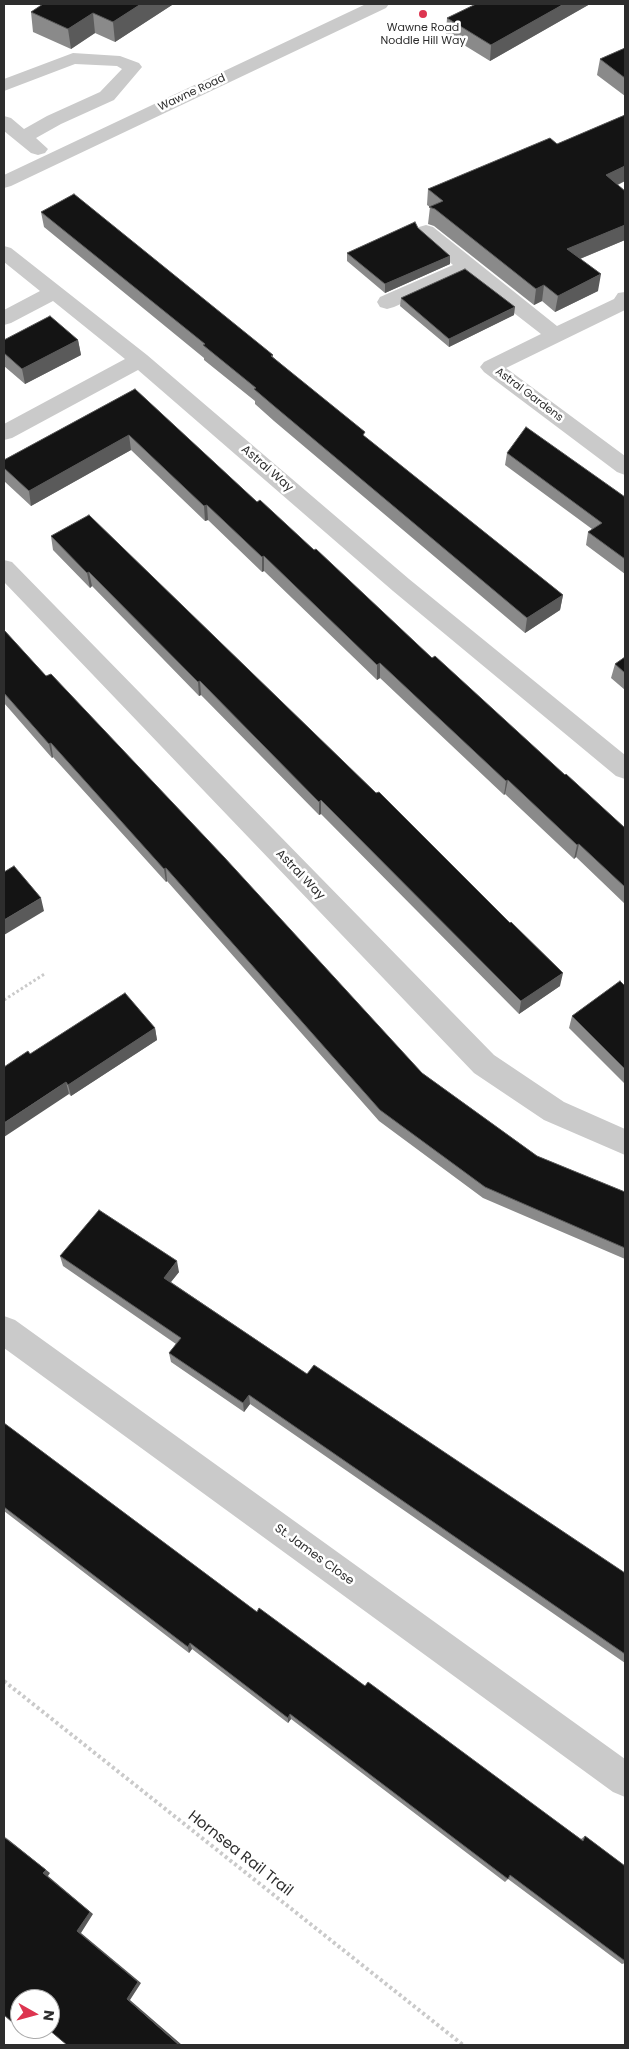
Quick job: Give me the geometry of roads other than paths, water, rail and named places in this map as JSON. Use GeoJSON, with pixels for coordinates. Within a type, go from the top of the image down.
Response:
{"type":"FeatureCollection","features":[{"type":"Feature","properties":{"kind":"street","name":"Wawne Road"},"geometry":{"type":"LineString","coordinates":[[4,182],[380,4]]}},
{"type":"Feature","properties":{"kind":"street"},"geometry":{"type":"LineString","coordinates":[[4,85],[73,58],[120,61],[133,67],[107,96],[54,120],[24,137]]}},
{"type":"Feature","properties":{"kind":"street"},"geometry":{"type":"LineString","coordinates":[[4,122],[51,160]]}},
{"type":"Feature","properties":{"kind":"street"},"geometry":{"type":"LineString","coordinates":[[426,231],[467,266],[555,335]]}},
{"type":"Feature","properties":{"kind":"street","name":"Astral Way"},"geometry":{"type":"LineString","coordinates":[[4,252],[140,360],[400,585],[625,769]]}},
{"type":"Feature","properties":{"kind":"street"},"geometry":{"type":"LineString","coordinates":[[386,302],[467,266]]}},
{"type":"Feature","properties":{"kind":"street"},"geometry":{"type":"LineString","coordinates":[[4,318],[54,292]]}},
{"type":"Feature","properties":{"kind":"street","name":"Astral Gardens"},"geometry":{"type":"LineString","coordinates":[[624,302],[491,367],[625,467]]}},
{"type":"Feature","properties":{"kind":"street"},"geometry":{"type":"LineString","coordinates":[[4,433],[140,360]]}},
{"type":"Feature","properties":{"kind":"street","name":"Astral Way"},"geometry":{"type":"LineString","coordinates":[[4,568],[484,1064],[554,1111],[625,1142]]}},
{"type":"Feature","properties":{"kind":"street","name":"St. James Close"},"geometry":{"type":"LineString","coordinates":[[4,1330],[625,1780]]}},
{"type":"Feature","properties":{"kind":"place","name":"Wawne Road Noddle Hill Way"},"geometry":{"type":"Point","coordinates":[423,14]}}]}
